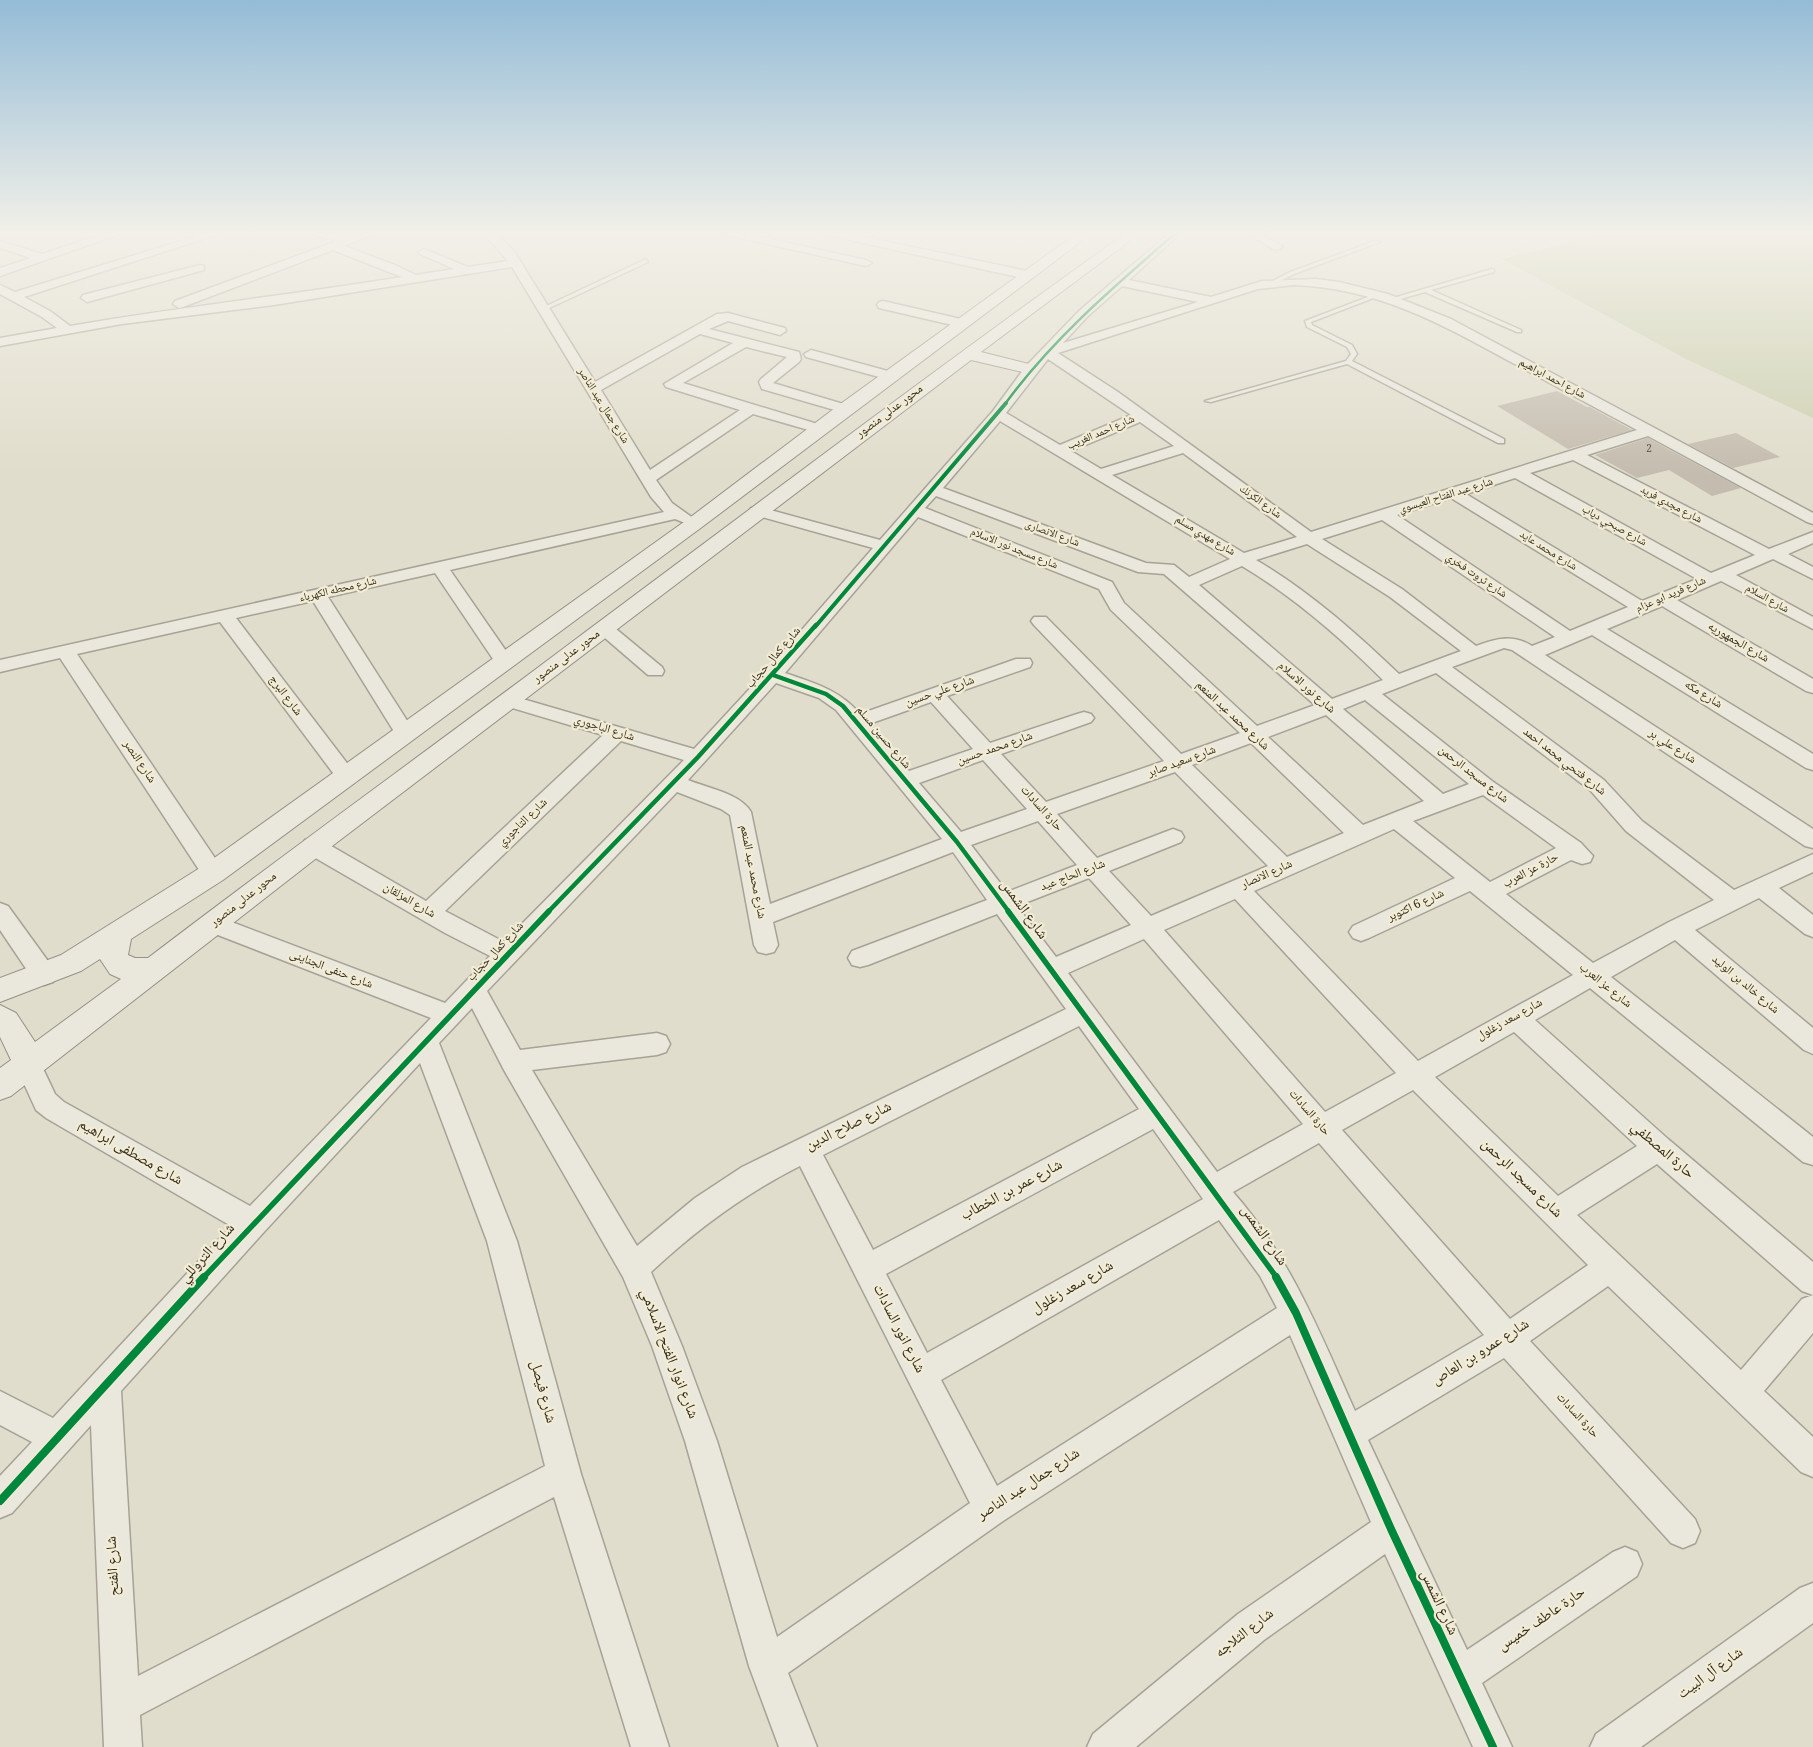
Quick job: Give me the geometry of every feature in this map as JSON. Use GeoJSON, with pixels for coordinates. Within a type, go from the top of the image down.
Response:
{"type":"FeatureCollection","features":[{"type":"Feature","properties":{"kind":"main road"},"geometry":{"type":"LineString","coordinates":[[0,990],[44,975],[71,963],[118,935],[213,872],[695,523],[975,313]]}},
{"type":"Feature","properties":{"kind":"main road","name":"محور عدلى منصور"},"geometry":{"type":"LineString","coordinates":[[0,1086],[313,846],[509,701],[757,511],[1025,313]]}},
{"type":"Feature","properties":{"kind":"main road"},"geometry":{"type":"LineString","coordinates":[[968,354],[1031,369]]}},
{"type":"Feature","properties":{"kind":"main road"},"geometry":{"type":"LineString","coordinates":[[118,935],[112,946],[112,956],[117,964],[126,970],[155,969]]}},
{"type":"Feature","properties":{"kind":"main road"},"geometry":{"type":"LineString","coordinates":[[0,1017],[12,1028],[20,1041],[28,1064]]}},
{"type":"Feature","properties":{"kind":"street"},"geometry":{"type":"LineString","coordinates":[[43,313],[68,331]]}},
{"type":"Feature","properties":{"kind":"street"},"geometry":{"type":"LineString","coordinates":[[123,321],[155,313]]}},
{"type":"Feature","properties":{"kind":"street"},"geometry":{"type":"LineString","coordinates":[[0,342],[68,331],[103,314],[123,321],[184,313]]}},
{"type":"Feature","properties":{"kind":"street","name":"شارع جمال عبد الناصر"},"geometry":{"type":"LineString","coordinates":[[545,313],[663,502],[676,514],[695,523]]}},
{"type":"Feature","properties":{"kind":"street"},"geometry":{"type":"LineString","coordinates":[[916,313],[961,323]]}},
{"type":"Feature","properties":{"kind":"street","name":"شارع كمال حجاب"},"geometry":{"type":"LineString","coordinates":[[438,1028],[507,954],[674,783],[773,675],[882,546],[998,414],[1031,369],[1087,313]]}},
{"type":"Feature","properties":{"kind":"street","name":"شارع احمد ابراهيم"},"geometry":{"type":"LineString","coordinates":[[1047,352],[1172,313]]}},
{"type":"Feature","properties":{"kind":"street","name":"شارع احمد ابراهيم"},"geometry":{"type":"LineString","coordinates":[[1425,313],[1447,322],[1813,519]]}},
{"type":"Feature","properties":{"kind":"street"},"geometry":{"type":"LineString","coordinates":[[593,389],[698,330],[725,317],[780,331]]}},
{"type":"Feature","properties":{"kind":"street"},"geometry":{"type":"LineString","coordinates":[[698,330],[794,355],[794,359],[766,382],[767,386],[845,409]]}},
{"type":"Feature","properties":{"kind":"street"},"geometry":{"type":"LineString","coordinates":[[745,342],[671,384],[819,429]]}},
{"type":"Feature","properties":{"kind":"street","name":"شارع الكرنك"},"geometry":{"type":"LineString","coordinates":[[1047,352],[1186,447],[1309,538],[1396,593],[1473,652]]}},
{"type":"Feature","properties":{"kind":"street"},"geometry":{"type":"LineString","coordinates":[[810,354],[890,376]]}},
{"type":"Feature","properties":{"kind":"street"},"geometry":{"type":"LineString","coordinates":[[648,478],[752,408]]}},
{"type":"Feature","properties":{"kind":"street","name":"شارع مهدي مسلم"},"geometry":{"type":"LineString","coordinates":[[998,414],[1243,559],[1310,605],[1354,641],[1395,681]]}},
{"type":"Feature","properties":{"kind":"street","name":"شارع احمد الغريب"},"geometry":{"type":"LineString","coordinates":[[1060,450],[1141,416]]}},
{"type":"Feature","properties":{"kind":"street","name":"شارع عبد الفتاح العيسوي"},"geometry":{"type":"LineString","coordinates":[[1188,584],[1243,559],[1384,514],[1455,494],[1648,431]]}},
{"type":"Feature","properties":{"kind":"street"},"geometry":{"type":"LineString","coordinates":[[1100,474],[1186,447]]}},
{"type":"Feature","properties":{"kind":"street","name":"شارع مجدي فريد"},"geometry":{"type":"LineString","coordinates":[[1574,454],[1813,574]]}},
{"type":"Feature","properties":{"kind":"street","name":"شارع صبحي دياب"},"geometry":{"type":"LineString","coordinates":[[1518,473],[1716,577]]}},
{"type":"Feature","properties":{"kind":"street","name":"شارع الانصارى"},"geometry":{"type":"LineString","coordinates":[[932,489],[1144,568],[1168,569],[1173,572]]}},
{"type":"Feature","properties":{"kind":"street","name":"شارع محمد عايد"},"geometry":{"type":"LineString","coordinates":[[1455,494],[1641,608]]}},
{"type":"Feature","properties":{"kind":"street","name":"شارع مسجد نور الاسلام"},"geometry":{"type":"LineString","coordinates":[[915,510],[1102,584],[1111,592]]}},
{"type":"Feature","properties":{"kind":"street"},"geometry":{"type":"LineString","coordinates":[[757,511],[882,546]]}},
{"type":"Feature","properties":{"kind":"street","name":"شارع محطه الكهرباء"},"geometry":{"type":"LineString","coordinates":[[0,666],[676,514]]}},
{"type":"Feature","properties":{"kind":"street","name":"شارع ثروت فخري"},"geometry":{"type":"LineString","coordinates":[[1384,514],[1569,638]]}},
{"type":"Feature","properties":{"kind":"street","name":"شارع فريد ابو عزام"},"geometry":{"type":"LineString","coordinates":[[1530,654],[1813,537]]}},
{"type":"Feature","properties":{"kind":"street"},"geometry":{"type":"LineString","coordinates":[[439,567],[504,662]]}},
{"type":"Feature","properties":{"kind":"street","name":"شارع نور الاسلام"},"geometry":{"type":"LineString","coordinates":[[1173,572],[1440,803]]}},
{"type":"Feature","properties":{"kind":"street","name":"شارع السلام"},"geometry":{"type":"LineString","coordinates":[[1716,577],[1813,624]]}},
{"type":"Feature","properties":{"kind":"street","name":"شارع محمد عبد المنعم"},"geometry":{"type":"LineString","coordinates":[[1111,592],[1117,606],[1252,736],[1360,835]]}},
{"type":"Feature","properties":{"kind":"street"},"geometry":{"type":"LineString","coordinates":[[318,595],[405,733]]}},
{"type":"Feature","properties":{"kind":"street","name":"شارع الجمهوريه"},"geometry":{"type":"LineString","coordinates":[[1662,599],[1813,687]]}},
{"type":"Feature","properties":{"kind":"street","name":"شارع البرج"},"geometry":{"type":"LineString","coordinates":[[225,616],[346,776]]}},
{"type":"Feature","properties":{"kind":"street"},"geometry":{"type":"LineString","coordinates":[[1040,621],[1178,764],[1284,868]]}},
{"type":"Feature","properties":{"kind":"street"},"geometry":{"type":"LineString","coordinates":[[604,628],[656,671]]}},
{"type":"Feature","properties":{"kind":"street","name":"شارع مكه"},"geometry":{"type":"LineString","coordinates":[[1593,628],[1813,763]]}},
{"type":"Feature","properties":{"kind":"street","name":"شارع سعيد صابر"},"geometry":{"type":"LineString","coordinates":[[761,917],[957,842],[1178,764],[1473,652],[1503,642],[1514,644],[1530,654]]}},
{"type":"Feature","properties":{"kind":"street","name":"شارع النصر"},"geometry":{"type":"LineString","coordinates":[[65,651],[213,872]]}},
{"type":"Feature","properties":{"kind":"street","name":"شارع علي بر"},"geometry":{"type":"LineString","coordinates":[[1530,654],[1813,840]]}},
{"type":"Feature","properties":{"kind":"street","name":"شارع علي حسين"},"geometry":{"type":"LineString","coordinates":[[856,722],[1023,663]]}},
{"type":"Feature","properties":{"kind":"street","name":"شارع فتحي محمد احمد"},"geometry":{"type":"LineString","coordinates":[[1437,665],[1597,785],[1634,826],[1732,901]]}},
{"type":"Feature","properties":{"kind":"street","name":"شارع حسين مسلم"},"geometry":{"type":"LineString","coordinates":[[773,675],[826,694],[843,706],[957,842]]}},
{"type":"Feature","properties":{"kind":"street","name":"شارع مسجد الرحمن"},"geometry":{"type":"LineString","coordinates":[[1367,692],[1485,786],[1578,852]]}},
{"type":"Feature","properties":{"kind":"street","name":"حارة السادات"},"geometry":{"type":"LineString","coordinates":[[934,694],[1148,928],[1507,1339],[1683,1531]]}},
{"type":"Feature","properties":{"kind":"street","name":"شارع الباجوري"},"geometry":{"type":"LineString","coordinates":[[509,701],[698,757]]}},
{"type":"Feature","properties":{"kind":"street","name":"شارع محمد حسين"},"geometry":{"type":"LineString","coordinates":[[905,780],[1084,718]]}},
{"type":"Feature","properties":{"kind":"street","name":"شارع التاجوري"},"geometry":{"type":"LineString","coordinates":[[429,912],[617,734]]}},
{"type":"Feature","properties":{"kind":"street","name":"شارع محمد عبد المنعم"},"geometry":{"type":"LineString","coordinates":[[674,783],[729,804],[740,812],[766,945]]}},
{"type":"Feature","properties":{"kind":"street","name":"شارع الانصار"},"geometry":{"type":"LineString","coordinates":[[1051,970],[1396,819],[1485,786]]}},
{"type":"Feature","properties":{"kind":"street","name":"شارع عز العرب"},"geometry":{"type":"LineString","coordinates":[[1396,819],[1813,1152]]}},
{"type":"Feature","properties":{"kind":"street","name":"شارع الحاج عيد"},"geometry":{"type":"LineString","coordinates":[[860,958],[1173,837]]}},
{"type":"Feature","properties":{"kind":"street","name":"شارع الشمس"},"geometry":{"type":"LineString","coordinates":[[957,842],[1270,1266],[1296,1313],[1350,1432],[1391,1529],[1493,1747]]}},
{"type":"Feature","properties":{"kind":"street","name":"شارع المزلقان"},"geometry":{"type":"LineString","coordinates":[[313,846],[478,941],[507,954]]}},
{"type":"Feature","properties":{"kind":"street","name":"حارة عز العرب"},"geometry":{"type":"LineString","coordinates":[[1481,887],[1578,852]]}},
{"type":"Feature","properties":{"kind":"street","name":"شارع سعد زغلول"},"geometry":{"type":"LineString","coordinates":[[921,1374],[1219,1195],[1321,1127],[1677,928],[1813,862]]}},
{"type":"Feature","properties":{"kind":"street","name":"شارع 6 اكتوبر"},"geometry":{"type":"LineString","coordinates":[[1360,932],[1481,887]]}},
{"type":"Feature","properties":{"kind":"street"},"geometry":{"type":"LineString","coordinates":[[1760,887],[1813,928]]}},
{"type":"Feature","properties":{"kind":"street","name":"شارع مسجد الرحمن"},"geometry":{"type":"LineString","coordinates":[[1238,888],[1414,1074],[1610,1267],[1813,1460]]}},
{"type":"Feature","properties":{"kind":"street"},"geometry":{"type":"LineString","coordinates":[[0,912],[44,975]]}},
{"type":"Feature","properties":{"kind":"street","name":"شارع حنفى الجناينى"},"geometry":{"type":"LineString","coordinates":[[213,924],[438,1028]]}},
{"type":"Feature","properties":{"kind":"street","name":"شارع خالد بن الوليد"},"geometry":{"type":"LineString","coordinates":[[1677,928],[1813,1043]]}},
{"type":"Feature","properties":{"kind":"street","name":"شارع انوار الفتح الاسلامي"},"geometry":{"type":"LineString","coordinates":[[474,989],[513,1062],[634,1268],[667,1346],[701,1441],[768,1666],[798,1747]]}},
{"type":"Feature","properties":{"kind":"street","name":"شارع صلاح الدين"},"geometry":{"type":"LineString","coordinates":[[634,1268],[672,1232],[711,1202],[752,1176],[805,1148],[1082,1013]]}},
{"type":"Feature","properties":{"kind":"street","name":"حارة المصطفي"},"geometry":{"type":"LineString","coordinates":[[1515,1017],[1658,1148],[1813,1281]]}},
{"type":"Feature","properties":{"kind":"street","name":"شارع التروللي"},"geometry":{"type":"LineString","coordinates":[[0,1501],[253,1223],[438,1028]]}},
{"type":"Feature","properties":{"kind":"street","name":"شارع فيصل"},"geometry":{"type":"LineString","coordinates":[[438,1028],[502,1241],[564,1474],[650,1747]]}},
{"type":"Feature","properties":{"kind":"street"},"geometry":{"type":"LineString","coordinates":[[513,1062],[657,1044]]}},
{"type":"Feature","properties":{"kind":"street","name":"شارع مصطفى ابراهيم"},"geometry":{"type":"LineString","coordinates":[[28,1064],[45,1102],[55,1110],[253,1223]]}},
{"type":"Feature","properties":{"kind":"street","name":"شارع عمر بن الخطاب"},"geometry":{"type":"LineString","coordinates":[[867,1270],[1157,1113]]}},
{"type":"Feature","properties":{"kind":"street","name":"شارع انور السادات"},"geometry":{"type":"LineString","coordinates":[[805,1148],[992,1509]]}},
{"type":"Feature","properties":{"kind":"street"},"geometry":{"type":"LineString","coordinates":[[1556,1213],[1658,1148]]}},
{"type":"Feature","properties":{"kind":"street","name":"شارع عمرو بن العاص"},"geometry":{"type":"LineString","coordinates":[[1350,1432],[1507,1339],[1610,1267]]}},
{"type":"Feature","properties":{"kind":"street"},"geometry":{"type":"LineString","coordinates":[[1742,1393],[1813,1310]]}},
{"type":"Feature","properties":{"kind":"street","name":"شارع جمال عبد الناصر"},"geometry":{"type":"LineString","coordinates":[[768,1666],[992,1509],[1296,1313]]}},
{"type":"Feature","properties":{"kind":"street","name":"شارع الفتح"},"geometry":{"type":"LineString","coordinates":[[105,1386],[123,1747]]}},
{"type":"Feature","properties":{"kind":"street"},"geometry":{"type":"LineString","coordinates":[[0,1407],[57,1438]]}},
{"type":"Feature","properties":{"kind":"street"},"geometry":{"type":"LineString","coordinates":[[121,1705],[564,1474]]}},
{"type":"Feature","properties":{"kind":"street","name":"شارع الثلاجه"},"geometry":{"type":"LineString","coordinates":[[1106,1747],[1251,1627],[1391,1529]]}},
{"type":"Feature","properties":{"kind":"street","name":"حارة عاطف خميس"},"geometry":{"type":"LineString","coordinates":[[1459,1677],[1625,1564]]}},
{"type":"Feature","properties":{"kind":"street","name":"شارع آل البيت"},"geometry":{"type":"LineString","coordinates":[[1609,1747],[1813,1601]]}},
{"type":"Feature","properties":{"kind":"lane"},"geometry":{"type":"LineString","coordinates":[[1209,401],[1348,362],[1354,354],[1350,346],[1308,326],[1308,322],[1333,313]]}},
{"type":"Feature","properties":{"kind":"lane"},"geometry":{"type":"LineString","coordinates":[[1476,313],[1519,332]]}},
{"type":"Feature","properties":{"kind":"lane"},"geometry":{"type":"LineString","coordinates":[[1348,362],[1501,442]]}},
{"type":"Feature","properties":{"kind":"green space"},"geometry":{"type":"Polygon","coordinates":[[[1600,313],[1813,313],[1813,418],[1686,359],[1600,313]]]}},
{"type":"Feature","properties":{"kind":"building"},"geometry":{"type":"Polygon","coordinates":[[[1557,391],[1632,430],[1568,449],[1497,406],[1557,391]]]}},
{"type":"Feature","properties":{"kind":"building"},"geometry":{"type":"Polygon","coordinates":[[[1736,433],[1780,457],[1733,468],[1688,444],[1736,433]]]}},
{"type":"Feature","properties":{"kind":"building"},"geometry":{"type":"Polygon","coordinates":[[[1648,438],[1741,488],[1712,496],[1669,470],[1637,478],[1595,455],[1648,438]]]}},
{"type":"Feature","properties":{"kind":"cycle path"},"geometry":{"type":"LineString","coordinates":[[0,1501],[253,1223],[507,954],[698,757],[773,675],[998,414],[1031,369],[1085,313]]}},
{"type":"Feature","properties":{"kind":"cycle path"},"geometry":{"type":"LineString","coordinates":[[773,675],[826,694],[843,706],[957,842],[1270,1266],[1296,1313],[1391,1529],[1493,1747]]}}]}
